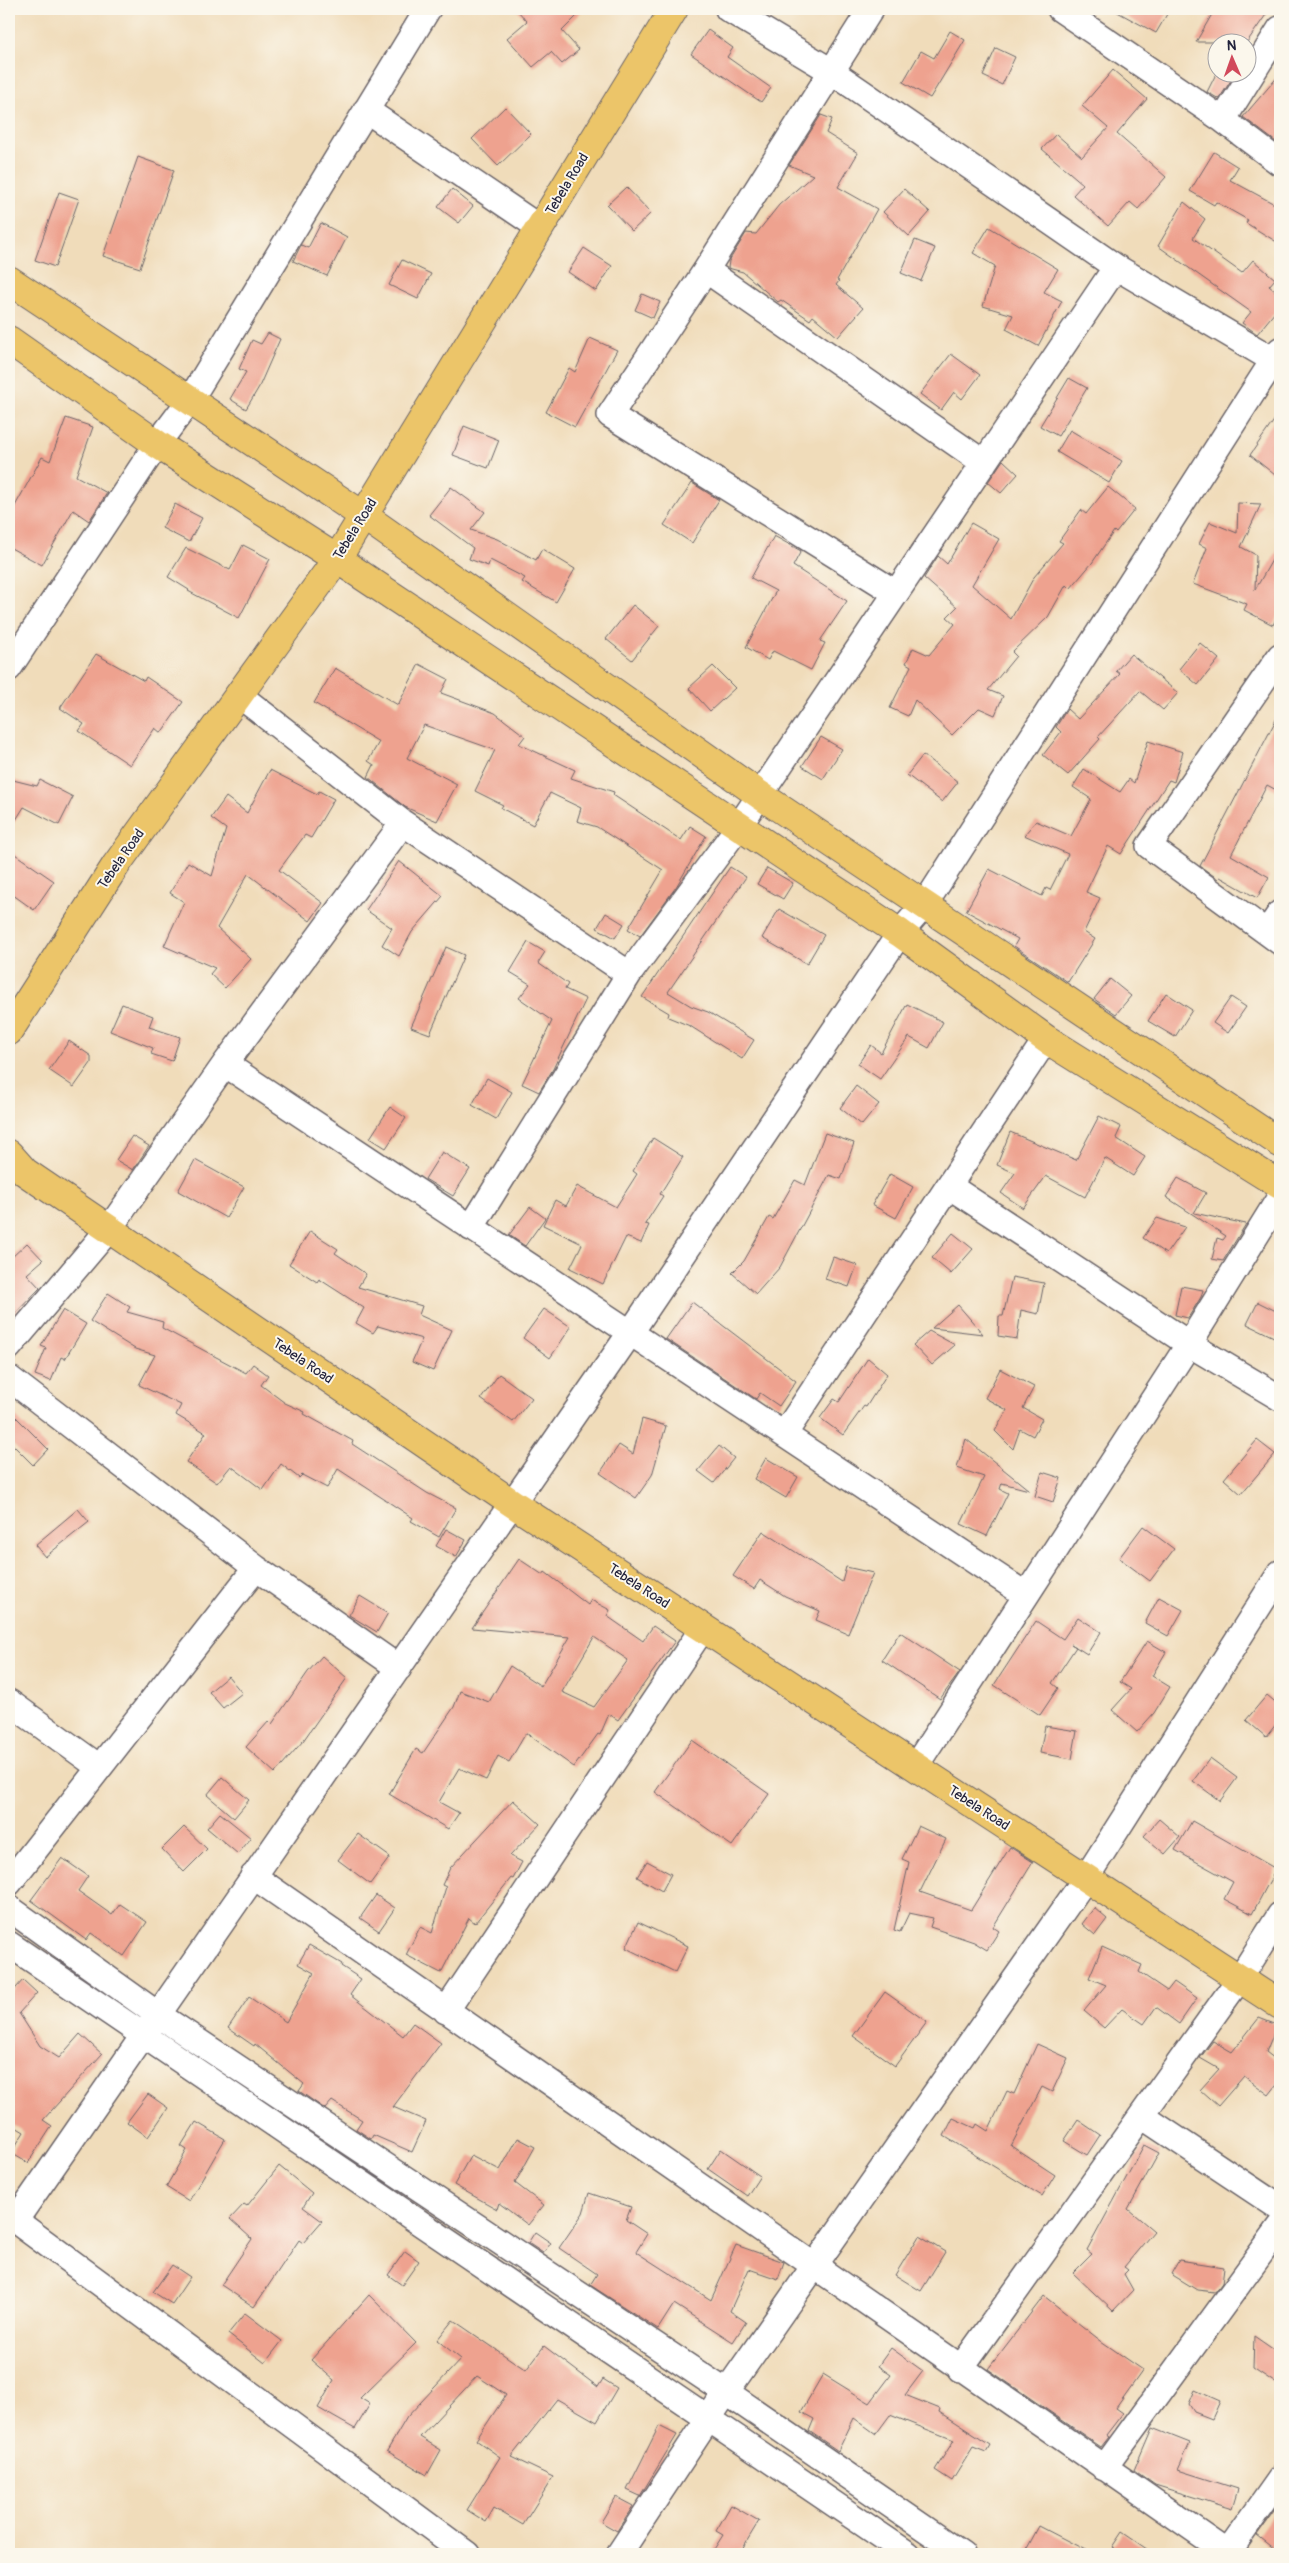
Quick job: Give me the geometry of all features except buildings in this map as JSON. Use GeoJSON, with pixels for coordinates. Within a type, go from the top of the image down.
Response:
{"type":"FeatureCollection","features":[{"type":"Feature","properties":{"kind":"main road","name":"Tebela Road"},"geometry":{"type":"LineString","coordinates":[[9,1031],[116,865],[337,559],[674,9]]}},
{"type":"Feature","properties":{"kind":"main road"},"geometry":{"type":"LineString","coordinates":[[9,280],[364,516],[760,795],[1280,1143]]}},
{"type":"Feature","properties":{"kind":"main road"},"geometry":{"type":"LineString","coordinates":[[9,340],[157,444],[337,559],[900,932],[1046,1039],[1280,1185]]}},
{"type":"Feature","properties":{"kind":"main road","name":"Tebela Road"},"geometry":{"type":"LineString","coordinates":[[9,1154],[25,1172],[512,1503],[1280,2004]]}},
{"type":"Feature","properties":{"kind":"street"},"geometry":{"type":"LineString","coordinates":[[9,668],[157,444],[190,400],[428,9]]}},
{"type":"Feature","properties":{"kind":"street"},"geometry":{"type":"LineString","coordinates":[[468,2554],[12,2219],[157,2014],[631,1332],[900,932],[925,904],[1278,358],[1116,267],[831,71],[728,9]]}},
{"type":"Feature","properties":{"kind":"street"},"geometry":{"type":"LineString","coordinates":[[871,9],[706,270],[610,414],[896,594]]}},
{"type":"Feature","properties":{"kind":"street"},"geometry":{"type":"LineString","coordinates":[[1060,9],[1223,120],[1280,163]]}},
{"type":"Feature","properties":{"kind":"street"},"geometry":{"type":"LineString","coordinates":[[1223,120],[1280,29]]}},
{"type":"Feature","properties":{"kind":"street"},"geometry":{"type":"LineString","coordinates":[[366,110],[540,228]]}},
{"type":"Feature","properties":{"kind":"street"},"geometry":{"type":"LineString","coordinates":[[471,1228],[629,974],[740,826],[1116,267]]}},
{"type":"Feature","properties":{"kind":"street"},"geometry":{"type":"LineString","coordinates":[[706,270],[984,463]]}},
{"type":"Feature","properties":{"kind":"street"},"geometry":{"type":"LineString","coordinates":[[1276,929],[1149,846],[1280,656]]}},
{"type":"Feature","properties":{"kind":"street"},"geometry":{"type":"LineString","coordinates":[[239,694],[402,823],[629,974]]}},
{"type":"Feature","properties":{"kind":"street"},"geometry":{"type":"LineString","coordinates":[[9,1347],[109,1229],[225,1064],[402,823]]}},
{"type":"Feature","properties":{"kind":"street"},"geometry":{"type":"LineString","coordinates":[[785,1433],[1046,1039]]}},
{"type":"Feature","properties":{"kind":"street"},"geometry":{"type":"LineString","coordinates":[[225,1064],[1026,1594]]}},
{"type":"Feature","properties":{"kind":"street"},"geometry":{"type":"LineString","coordinates":[[949,1186],[1189,1344],[1280,1398]]}},
{"type":"Feature","properties":{"kind":"street"},"geometry":{"type":"LineString","coordinates":[[916,1766],[1189,1344],[1280,1197]]}},
{"type":"Feature","properties":{"kind":"street"},"geometry":{"type":"LineString","coordinates":[[9,1378],[256,1568],[398,1668]]}},
{"type":"Feature","properties":{"kind":"street"},"geometry":{"type":"LineString","coordinates":[[9,1882],[256,1568]]}},
{"type":"Feature","properties":{"kind":"street"},"geometry":{"type":"LineString","coordinates":[[620,2554],[726,2392],[1086,1878],[1280,1573]]}},
{"type":"Feature","properties":{"kind":"street"},"geometry":{"type":"LineString","coordinates":[[446,2010],[703,1628]]}},
{"type":"Feature","properties":{"kind":"street"},"geometry":{"type":"LineString","coordinates":[[9,1702],[99,1767]]}},
{"type":"Feature","properties":{"kind":"street"},"geometry":{"type":"LineString","coordinates":[[253,1876],[1228,2554],[1280,2479]]}},
{"type":"Feature","properties":{"kind":"street"},"geometry":{"type":"LineString","coordinates":[[9,1908],[157,2014],[726,2392],[962,2554]]}},
{"type":"Feature","properties":{"kind":"street"},"geometry":{"type":"LineString","coordinates":[[960,2369],[1240,1978],[1280,1915]]}},
{"type":"Feature","properties":{"kind":"street"},"geometry":{"type":"LineString","coordinates":[[9,1944],[908,2554]]}},
{"type":"Feature","properties":{"kind":"street"},"geometry":{"type":"LineString","coordinates":[[1142,2116],[1280,2208]]}},
{"type":"Feature","properties":{"kind":"street"},"geometry":{"type":"LineString","coordinates":[[1104,2468],[1280,2227]]}}]}
